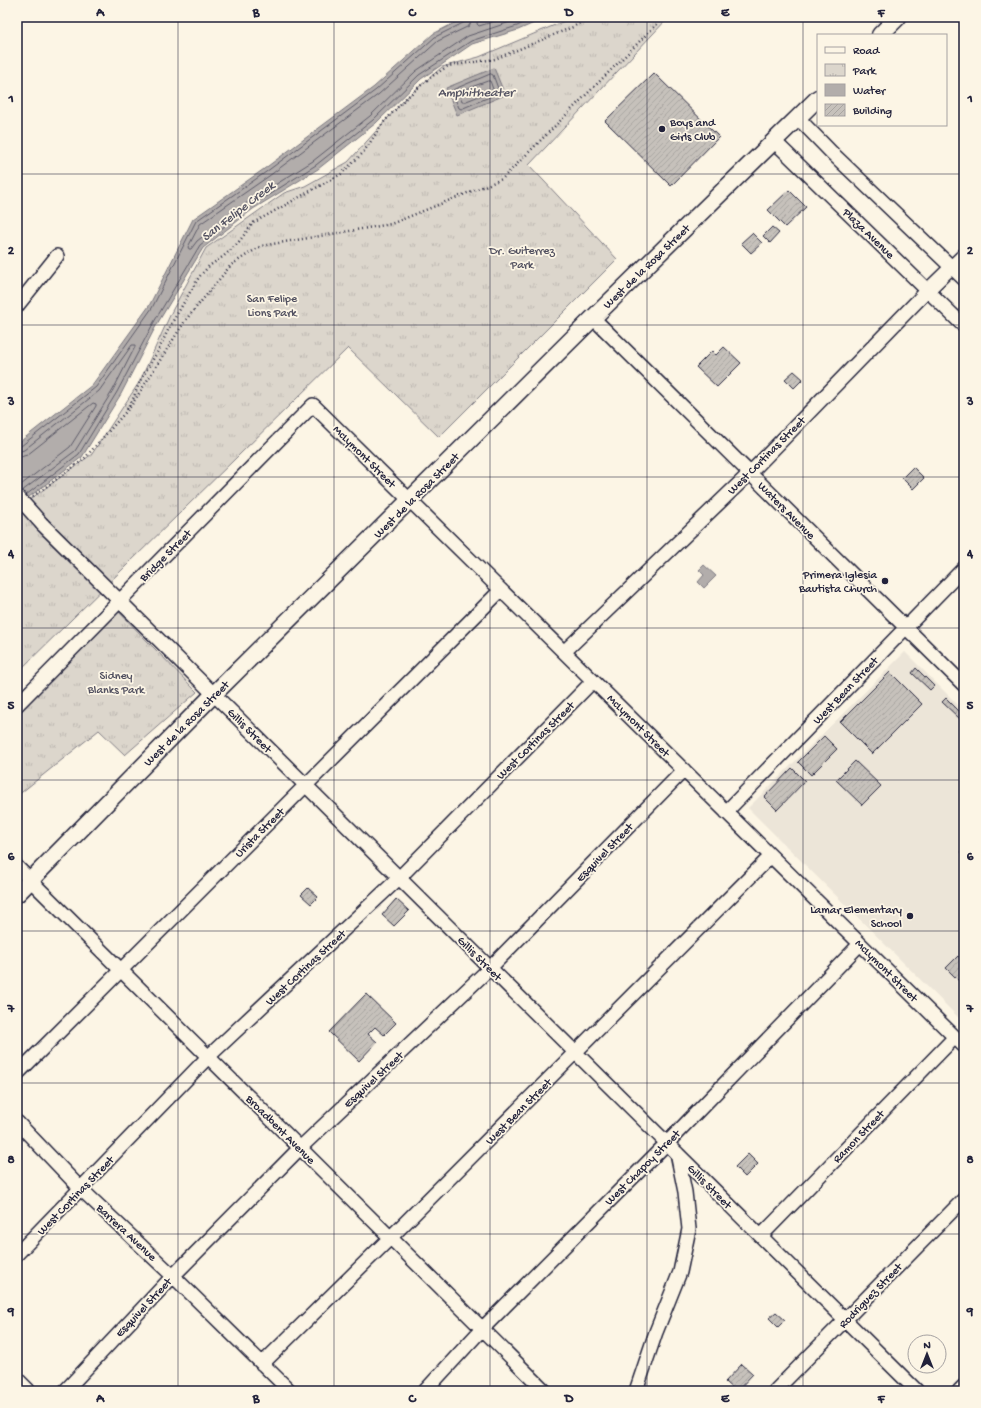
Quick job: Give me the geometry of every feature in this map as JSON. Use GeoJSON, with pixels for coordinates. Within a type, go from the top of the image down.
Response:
{"type":"FeatureCollection","features":[{"type":"Feature","properties":{"kind":"street"},"geometry":{"type":"LineString","coordinates":[[881,34],[898,17]]}},
{"type":"Feature","properties":{"kind":"street","name":"West de la Rosa Street"},"geometry":{"type":"LineString","coordinates":[[17,894],[214,694],[593,318],[817,99]]}},
{"type":"Feature","properties":{"kind":"street"},"geometry":{"type":"LineString","coordinates":[[798,118],[832,153],[964,280]]}},
{"type":"Feature","properties":{"kind":"street","name":"Plaza Avenue"},"geometry":{"type":"LineString","coordinates":[[774,141],[964,326]]}},
{"type":"Feature","properties":{"kind":"street","name":"West Cortinas Street"},"geometry":{"type":"LineString","coordinates":[[564,652],[750,473],[964,255]]}},
{"type":"Feature","properties":{"kind":"street"},"geometry":{"type":"LineString","coordinates":[[17,306],[57,256]]}},
{"type":"Feature","properties":{"kind":"street","name":"Waters Avenue"},"geometry":{"type":"LineString","coordinates":[[593,318],[964,685]]}},
{"type":"Feature","properties":{"kind":"street","name":"McLymont Street"},"geometry":{"type":"LineString","coordinates":[[313,405],[960,1041]]}},
{"type":"Feature","properties":{"kind":"street","name":"Bridge Street"},"geometry":{"type":"LineString","coordinates":[[17,705],[313,405]]}},
{"type":"Feature","properties":{"kind":"street","name":"Gillis Street"},"geometry":{"type":"LineString","coordinates":[[23,497],[42,524],[917,1391]]}},
{"type":"Feature","properties":{"kind":"street","name":"West Bean Street"},"geometry":{"type":"LineString","coordinates":[[726,812],[964,568]]}},
{"type":"Feature","properties":{"kind":"street","name":"Urista Street"},"geometry":{"type":"LineString","coordinates":[[17,1074],[501,590]]}},
{"type":"Feature","properties":{"kind":"street","name":"West Cortinas Street"},"geometry":{"type":"LineString","coordinates":[[17,1254],[208,1057],[399,878],[593,681]]}},
{"type":"Feature","properties":{"kind":"street","name":"Esquivel Street"},"geometry":{"type":"LineString","coordinates":[[65,1391],[173,1276],[300,1148],[490,968],[684,770]]}},
{"type":"Feature","properties":{"kind":"street","name":"West Bean Street"},"geometry":{"type":"LineString","coordinates":[[262,1364],[576,1053],[771,856]]}},
{"type":"Feature","properties":{"kind":"street","name":"Broadbent Avenue"},"geometry":{"type":"LineString","coordinates":[[17,867],[545,1391]]}},
{"type":"Feature","properties":{"kind":"street","name":"West Chapoy Street"},"geometry":{"type":"LineString","coordinates":[[425,1391],[482,1329],[860,944]]}},
{"type":"Feature","properties":{"kind":"street","name":"Ramon Street"},"geometry":{"type":"LineString","coordinates":[[761,1236],[960,1041]]}},
{"type":"Feature","properties":{"kind":"street","name":"Barrera Avenue"},"geometry":{"type":"LineString","coordinates":[[17,1122],[81,1189],[173,1276],[262,1364],[281,1388]]}},
{"type":"Feature","properties":{"kind":"street"},"geometry":{"type":"LineString","coordinates":[[636,1391],[656,1332],[680,1272],[689,1229],[686,1192],[677,1153]]}},
{"type":"Feature","properties":{"kind":"street","name":"Rodriguez Street"},"geometry":{"type":"LineString","coordinates":[[775,1391],[964,1199]]}},
{"type":"Feature","properties":{"kind":"street"},"geometry":{"type":"LineString","coordinates":[[17,1381],[27,1391]]}},
{"type":"Feature","properties":{"kind":"street"},"geometry":{"type":"LineString","coordinates":[[959,1391],[964,1386]]}},
{"type":"Feature","properties":{"kind":"path"},"geometry":{"type":"LineString","coordinates":[[122,416],[133,399],[140,380],[158,351],[170,326],[199,277],[209,266],[224,256],[238,243],[253,223],[341,174],[363,153],[383,123],[406,98],[430,77],[448,66],[495,59],[573,27],[590,17]]}},
{"type":"Feature","properties":{"kind":"path"},"geometry":{"type":"LineString","coordinates":[[23,497],[83,460],[131,406],[185,321],[232,264],[261,246],[391,224],[502,179],[664,17]]}},
{"type":"Feature","properties":{"kind":"shaded area","name":"Lamar Elementary School"},"geometry":{"type":"Polygon","coordinates":[[[905,652],[964,711],[964,1023],[748,808],[905,652]]]}},
{"type":"Feature","properties":{"kind":"green space","name":"San Felipe Lions Park"},"geometry":{"type":"Polygon","coordinates":[[[574,17],[669,17],[529,165],[617,259],[439,437],[348,348],[17,673],[17,509],[92,454],[140,381],[172,311],[206,248],[284,193],[305,186],[348,162],[406,98],[442,67],[479,57],[574,17]]]}},
{"type":"Feature","properties":{"kind":"green space","name":"Sidney Blanks Park"},"geometry":{"type":"Polygon","coordinates":[[[114,607],[197,692],[125,755],[99,730],[17,796],[17,714],[114,607]]]}},
{"type":"Feature","properties":{"kind":"water","name":"San Felipe Creek"},"geometry":{"type":"Polygon","coordinates":[[[466,17],[548,17],[518,30],[472,44],[421,79],[376,123],[318,169],[253,209],[203,248],[157,324],[121,394],[82,457],[17,506],[17,444],[92,385],[149,306],[193,219],[264,169],[374,87],[433,34],[466,17]]]}},
{"type":"Feature","properties":{"kind":"water","name":"Amphitheater"},"geometry":{"type":"Polygon","coordinates":[[[494,68],[505,95],[457,115],[446,88],[494,68]]]}},
{"type":"Feature","properties":{"kind":"water"},"geometry":{"type":"Polygon","coordinates":[[[704,565],[716,576],[704,588],[698,582],[704,575],[699,570],[704,565]]]}},
{"type":"Feature","properties":{"kind":"building","name":"Boys and Girls Club"},"geometry":{"type":"Polygon","coordinates":[[[654,73],[719,137],[671,186],[605,121],[654,73]]]}},
{"type":"Feature","properties":{"kind":"building"},"geometry":{"type":"Polygon","coordinates":[[[789,190],[806,207],[785,227],[768,210],[789,190]]]}},
{"type":"Feature","properties":{"kind":"building"},"geometry":{"type":"Polygon","coordinates":[[[772,227],[779,233],[770,243],[763,236],[772,227]]]}},
{"type":"Feature","properties":{"kind":"building"},"geometry":{"type":"Polygon","coordinates":[[[752,233],[762,243],[751,253],[741,243],[752,233]]]}},
{"type":"Feature","properties":{"kind":"building"},"geometry":{"type":"Polygon","coordinates":[[[724,347],[741,363],[717,387],[696,367],[712,351],[716,355],[724,347]]]}},
{"type":"Feature","properties":{"kind":"building"},"geometry":{"type":"Polygon","coordinates":[[[794,371],[803,379],[794,388],[785,379],[794,371]]]}},
{"type":"Feature","properties":{"kind":"building"},"geometry":{"type":"Polygon","coordinates":[[[913,467],[924,478],[913,489],[902,478],[913,467]]]}},
{"type":"Feature","properties":{"kind":"building"},"geometry":{"type":"Polygon","coordinates":[[[916,668],[934,686],[930,690],[912,673],[916,668]]]}},
{"type":"Feature","properties":{"kind":"building"},"geometry":{"type":"Polygon","coordinates":[[[890,672],[922,704],[872,754],[840,722],[890,672]]]}},
{"type":"Feature","properties":{"kind":"building"},"geometry":{"type":"Polygon","coordinates":[[[946,698],[963,715],[960,719],[942,702],[946,698]]]}},
{"type":"Feature","properties":{"kind":"building"},"geometry":{"type":"Polygon","coordinates":[[[824,736],[837,749],[811,775],[798,762],[824,736]]]}},
{"type":"Feature","properties":{"kind":"building"},"geometry":{"type":"Polygon","coordinates":[[[855,761],[881,786],[862,805],[836,780],[855,761]]]}},
{"type":"Feature","properties":{"kind":"building"},"geometry":{"type":"Polygon","coordinates":[[[792,768],[805,781],[777,810],[764,797],[792,768]]]}},
{"type":"Feature","properties":{"kind":"building"},"geometry":{"type":"Polygon","coordinates":[[[964,848],[964,856],[960,852],[964,848]]]}},
{"type":"Feature","properties":{"kind":"building"},"geometry":{"type":"Polygon","coordinates":[[[308,888],[318,897],[311,904],[301,895],[308,888]]]}},
{"type":"Feature","properties":{"kind":"building"},"geometry":{"type":"Polygon","coordinates":[[[396,899],[409,911],[394,926],[382,915],[396,899]]]}},
{"type":"Feature","properties":{"kind":"building"},"geometry":{"type":"Polygon","coordinates":[[[958,956],[964,962],[964,986],[946,968],[958,956]]]}},
{"type":"Feature","properties":{"kind":"building"},"geometry":{"type":"Polygon","coordinates":[[[366,994],[396,1023],[384,1035],[375,1027],[368,1034],[377,1042],[359,1061],[329,1032],[366,994]]]}},
{"type":"Feature","properties":{"kind":"building"},"geometry":{"type":"Polygon","coordinates":[[[748,1154],[758,1164],[745,1177],[735,1167],[748,1154]]]}},
{"type":"Feature","properties":{"kind":"building"},"geometry":{"type":"Polygon","coordinates":[[[776,1312],[785,1320],[778,1327],[769,1318],[776,1312]]]}},
{"type":"Feature","properties":{"kind":"building"},"geometry":{"type":"Polygon","coordinates":[[[742,1364],[753,1374],[737,1391],[735,1391],[725,1382],[742,1364]]]}},
{"type":"Feature","properties":{"kind":"place","name":"Boys and Girls Club"},"geometry":{"type":"Point","coordinates":[662,129]}},
{"type":"Feature","properties":{"kind":"place","name":"Primera Iglesia Bautista Church"},"geometry":{"type":"Point","coordinates":[885,581]}},
{"type":"Feature","properties":{"kind":"place","name":"Lamar Elementary School"},"geometry":{"type":"Point","coordinates":[910,916]}},
{"type":"Feature","properties":{"kind":"park label","name":"Dr. Guiterrez Park"},"geometry":{"type":"Point","coordinates":[522,257]}}]}
